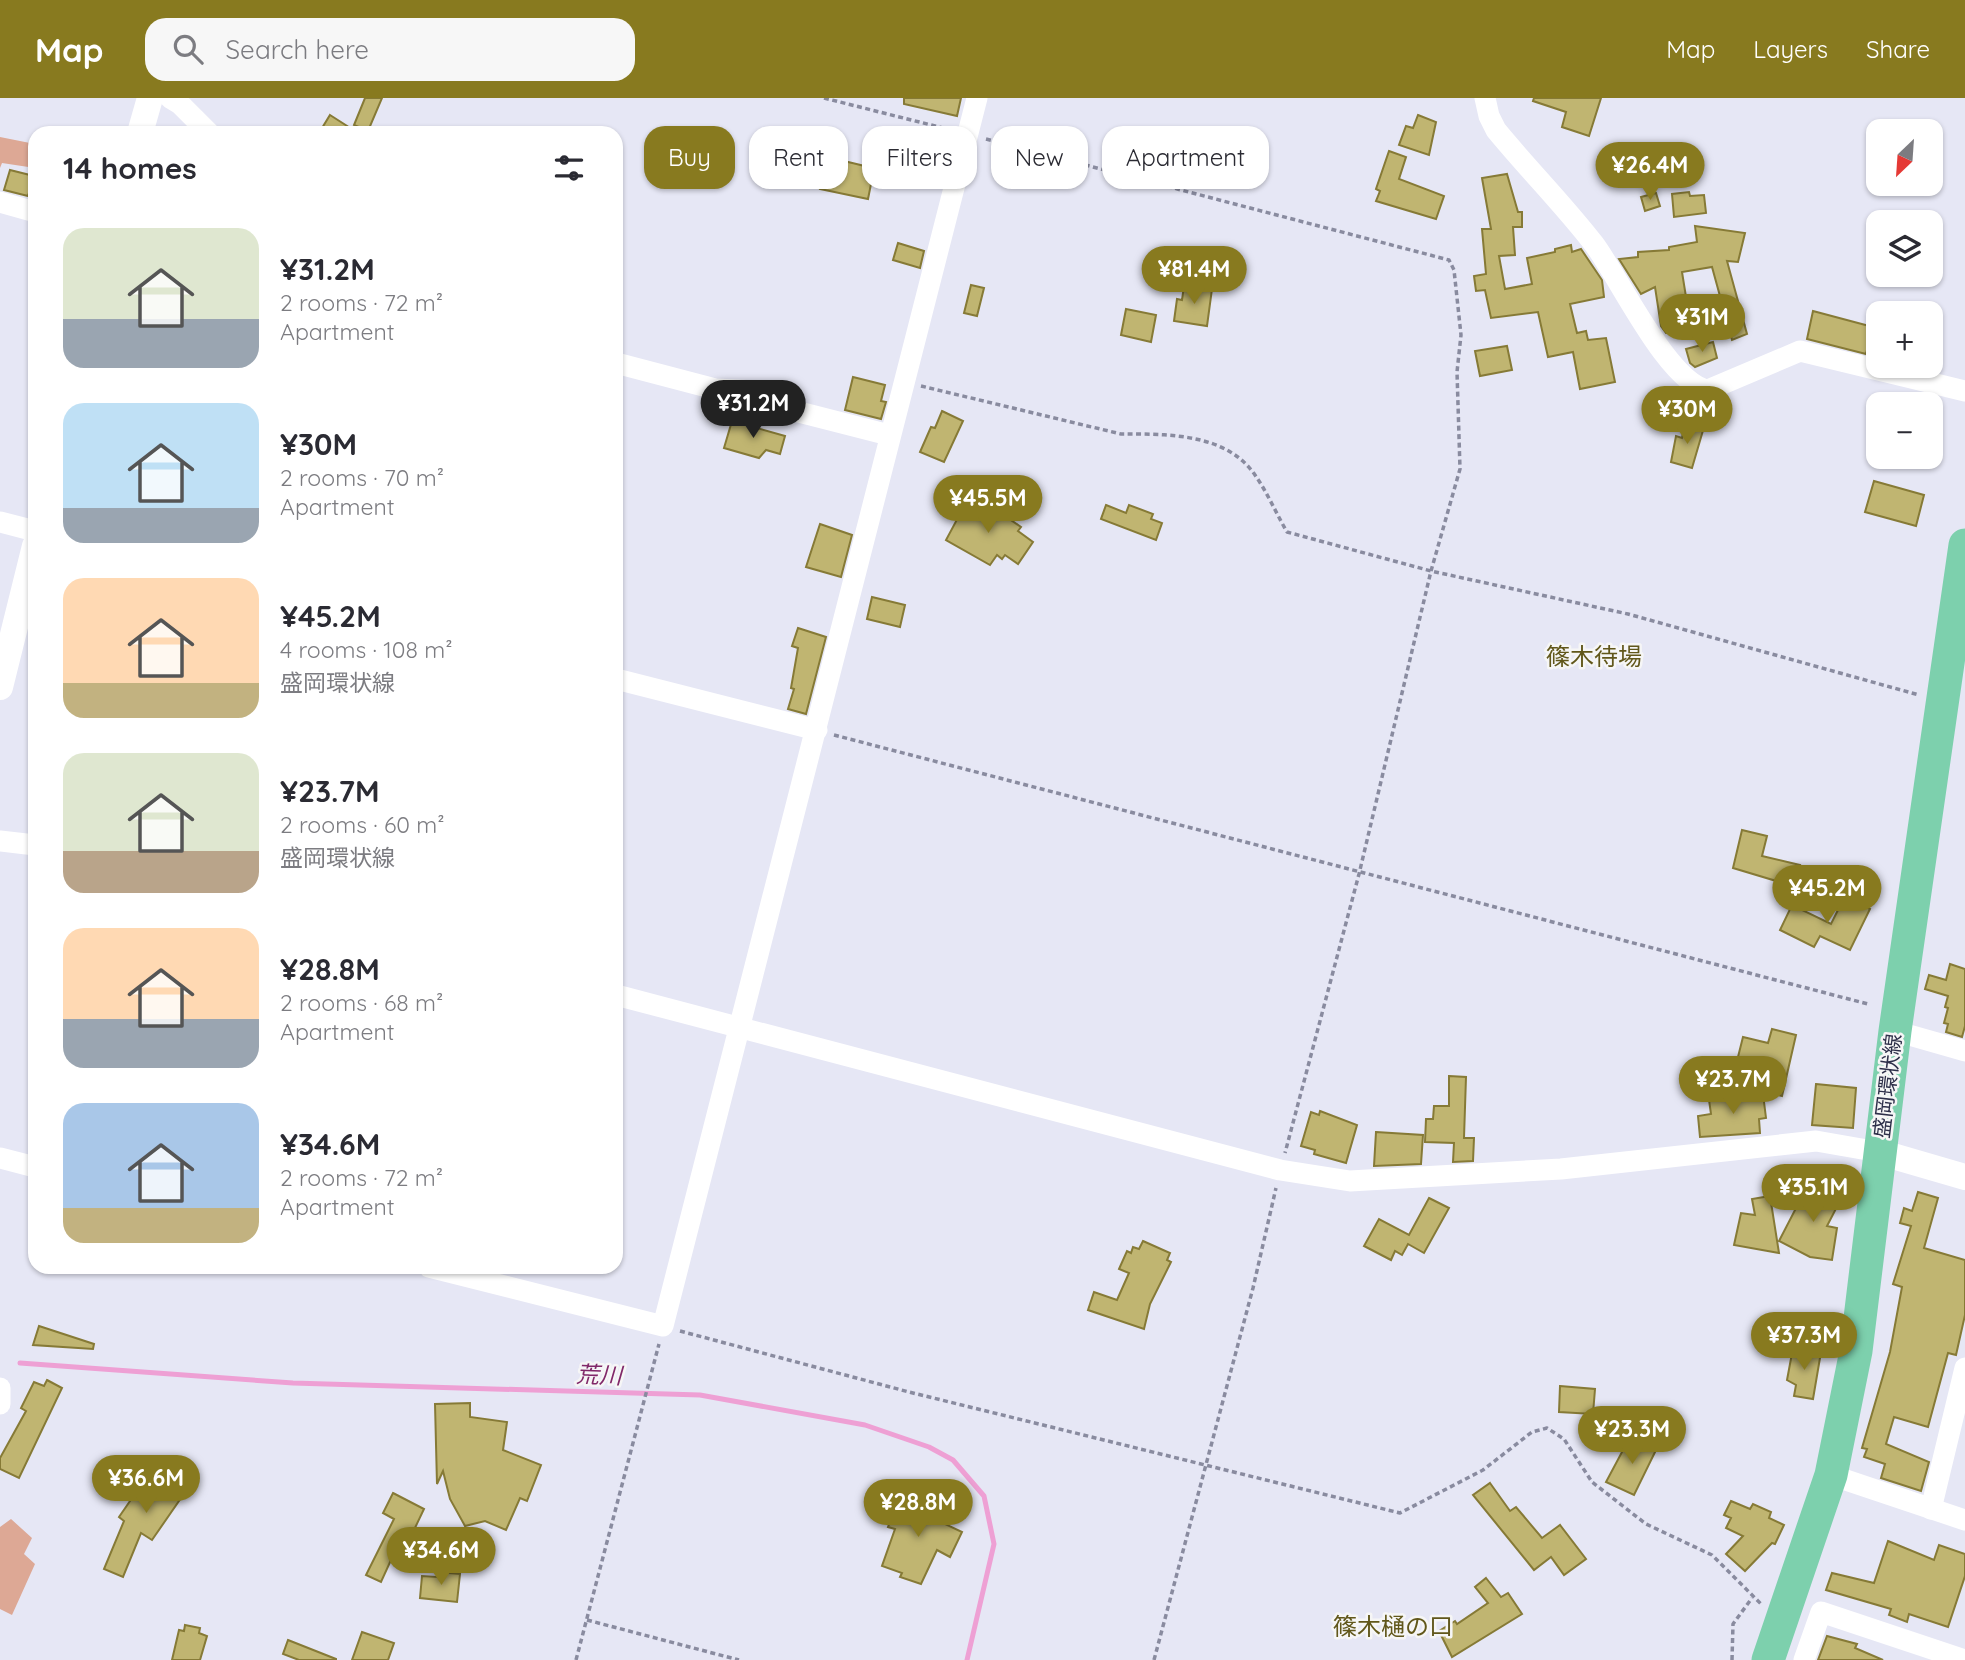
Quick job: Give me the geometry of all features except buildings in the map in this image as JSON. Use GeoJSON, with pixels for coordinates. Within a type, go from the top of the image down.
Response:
{"type":"FeatureCollection","features":[{"type":"Feature","properties":{"kind":"main road","name":"盛岡環状線"},"geometry":{"type":"LineString","coordinates":[[1768,1660],[1831,1475],[1856,1351],[1895,1031],[1964,551]]}},
{"type":"Feature","properties":{"kind":"street"},"geometry":{"type":"LineString","coordinates":[[142,126],[149,98]]}},
{"type":"Feature","properties":{"kind":"street"},"geometry":{"type":"LineString","coordinates":[[170,98],[202,126]]}},
{"type":"Feature","properties":{"kind":"street"},"geometry":{"type":"LineString","coordinates":[[971,126],[977,98]]}},
{"type":"Feature","properties":{"kind":"street"},"geometry":{"type":"LineString","coordinates":[[1486,98],[1489,116],[1496,130],[1595,246],[1656,341],[1687,380],[1698,388],[1708,390],[1800,351],[1965,391]]}},
{"type":"Feature","properties":{"kind":"street"},"geometry":{"type":"LineString","coordinates":[[457,1274],[663,1326],[817,730],[889,435],[906,383],[955,189]]}},
{"type":"Feature","properties":{"kind":"street"},"geometry":{"type":"LineString","coordinates":[[0,202],[28,210]]}},
{"type":"Feature","properties":{"kind":"street"},"geometry":{"type":"LineString","coordinates":[[623,365],[715,389],[757,391],[799,412],[889,435]]}},
{"type":"Feature","properties":{"kind":"street"},"geometry":{"type":"LineString","coordinates":[[0,522],[28,529]]}},
{"type":"Feature","properties":{"kind":"street"},"geometry":{"type":"LineString","coordinates":[[0,687],[28,574]]}},
{"type":"Feature","properties":{"kind":"street"},"geometry":{"type":"LineString","coordinates":[[623,681],[817,730]]}},
{"type":"Feature","properties":{"kind":"street"},"geometry":{"type":"LineString","coordinates":[[0,841],[28,844]]}},
{"type":"Feature","properties":{"kind":"street"},"geometry":{"type":"LineString","coordinates":[[623,997],[1280,1170],[1350,1181],[1561,1169],[1816,1141],[1879,1152],[1965,1177]]}},
{"type":"Feature","properties":{"kind":"street"},"geometry":{"type":"LineString","coordinates":[[1895,1031],[1965,1051]]}},
{"type":"Feature","properties":{"kind":"street"},"geometry":{"type":"LineString","coordinates":[[0,1158],[28,1165]]}},
{"type":"Feature","properties":{"kind":"street"},"geometry":{"type":"LineString","coordinates":[[1931,1509],[1965,1368]]}},
{"type":"Feature","properties":{"kind":"street"},"geometry":{"type":"LineString","coordinates":[[0,1388],[0,1404]]}},
{"type":"Feature","properties":{"kind":"street"},"geometry":{"type":"LineString","coordinates":[[1831,1475],[1965,1520]]}},
{"type":"Feature","properties":{"kind":"street"},"geometry":{"type":"LineString","coordinates":[[1804,1660],[1821,1612],[1965,1660]]}},
{"type":"Feature","properties":{"kind":"path"},"geometry":{"type":"LineString","coordinates":[[824,98],[934,126]]}},
{"type":"Feature","properties":{"kind":"path"},"geometry":{"type":"LineString","coordinates":[[977,137],[1449,260],[1454,270],[1461,335],[1457,372],[1460,469],[1431,571],[1359,874],[1280,1170],[1253,1289],[1154,1660]]}},
{"type":"Feature","properties":{"kind":"path"},"geometry":{"type":"LineString","coordinates":[[906,383],[1121,434],[1155,434],[1226,447],[1254,473],[1287,532],[1431,571],[1628,614],[1818,664],[1944,703]]}},
{"type":"Feature","properties":{"kind":"path"},"geometry":{"type":"LineString","coordinates":[[817,730],[1359,874],[1868,1004]]}},
{"type":"Feature","properties":{"kind":"path"},"geometry":{"type":"LineString","coordinates":[[576,1660],[663,1326],[909,1392],[1400,1513],[1483,1470],[1532,1432],[1546,1428],[1564,1439],[1592,1482],[1646,1524],[1712,1555],[1735,1575],[1752,1598],[1784,1612]]}},
{"type":"Feature","properties":{"kind":"path"},"geometry":{"type":"LineString","coordinates":[[1732,1660],[1733,1624],[1752,1598]]}},
{"type":"Feature","properties":{"kind":"path"},"geometry":{"type":"LineString","coordinates":[[587,1620],[739,1660]]}},
{"type":"Feature","properties":{"kind":"shaded area"},"geometry":{"type":"Polygon","coordinates":[[[0,137],[28,143],[28,167],[2,163],[0,168],[0,137]]]}},
{"type":"Feature","properties":{"kind":"shaded area"},"geometry":{"type":"Polygon","coordinates":[[[11,1519],[32,1538],[24,1554],[35,1564],[12,1615],[0,1609],[0,1527],[11,1519]]]}},
{"type":"Feature","properties":{"kind":"waterway","name":"荒川"},"geometry":{"type":"LineString","coordinates":[[20,1363],[293,1383],[700,1395],[865,1425],[929,1447],[953,1460],[984,1496],[994,1544],[967,1660]]}},
{"type":"Feature","properties":{"kind":"district","name":"篠木待場"},"geometry":{"type":"Point","coordinates":[1594,657]}},
{"type":"Feature","properties":{"kind":"district","name":"篠木樋の口"},"geometry":{"type":"Point","coordinates":[1393,1627]}}]}
